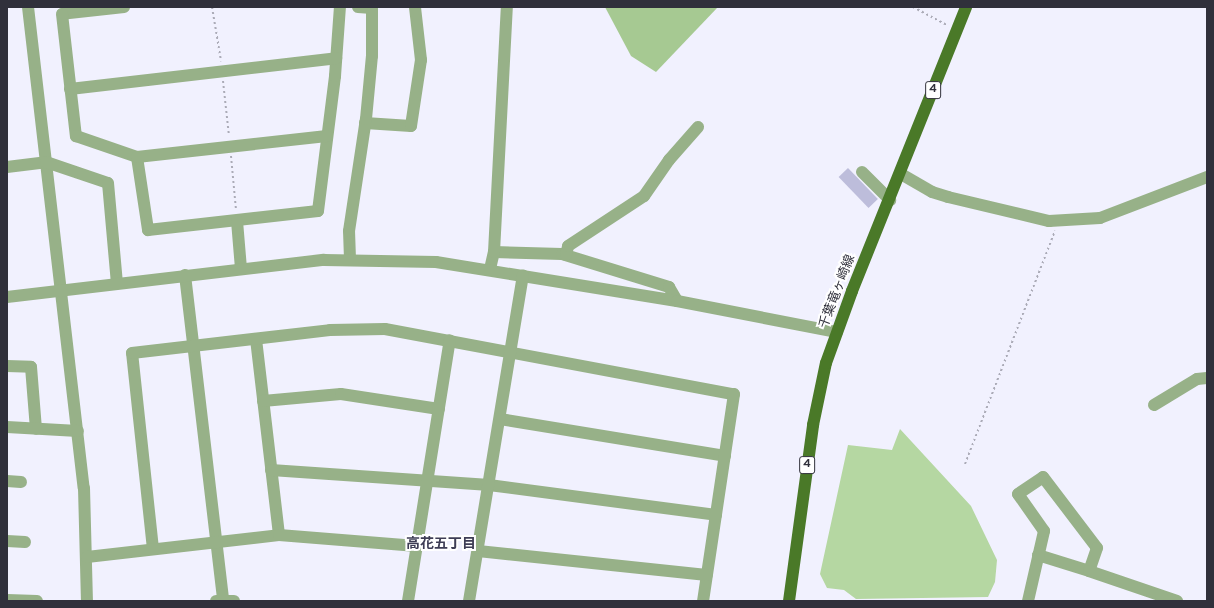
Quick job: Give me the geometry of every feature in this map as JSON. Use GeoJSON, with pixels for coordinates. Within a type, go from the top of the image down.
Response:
{"type":"FeatureCollection","features":[{"type":"Feature","properties":{"kind":"main road","name":"千葉竜ヶ崎線"},"geometry":{"type":"LineString","coordinates":[[789,601],[813,425],[824,372],[837,332],[966,7]]}},
{"type":"Feature","properties":{"kind":"street"},"geometry":{"type":"LineString","coordinates":[[28,7],[84,488],[87,601]]}},
{"type":"Feature","properties":{"kind":"street"},"geometry":{"type":"LineString","coordinates":[[124,7],[62,14],[76,136],[136,157],[327,136]]}},
{"type":"Feature","properties":{"kind":"street"},"geometry":{"type":"LineString","coordinates":[[136,157],[148,230],[318,211],[336,58],[340,7]]}},
{"type":"Feature","properties":{"kind":"street"},"geometry":{"type":"LineString","coordinates":[[350,259],[350,230],[365,124],[372,56],[372,7],[358,7]]}},
{"type":"Feature","properties":{"kind":"street"},"geometry":{"type":"LineString","coordinates":[[365,124],[411,126],[421,60],[415,7]]}},
{"type":"Feature","properties":{"kind":"street"},"geometry":{"type":"LineString","coordinates":[[490,269],[494,252],[507,7]]}},
{"type":"Feature","properties":{"kind":"street"},"geometry":{"type":"LineString","coordinates":[[70,88],[336,58]]}},
{"type":"Feature","properties":{"kind":"street"},"geometry":{"type":"LineString","coordinates":[[566,256],[568,246],[644,196],[669,160],[698,127]]}},
{"type":"Feature","properties":{"kind":"street"},"geometry":{"type":"LineString","coordinates":[[7,167],[46,162],[108,182],[117,284]]}},
{"type":"Feature","properties":{"kind":"street"},"geometry":{"type":"LineString","coordinates":[[862,172],[890,200]]}},
{"type":"Feature","properties":{"kind":"street"},"geometry":{"type":"LineString","coordinates":[[900,174],[932,192],[948,197],[1020,214],[1059,221],[1100,218],[1207,177]]}},
{"type":"Feature","properties":{"kind":"street"},"geometry":{"type":"LineString","coordinates":[[237,221],[241,269]]}},
{"type":"Feature","properties":{"kind":"street"},"geometry":{"type":"LineString","coordinates":[[494,252],[528,251],[566,256],[669,287],[677,301]]}},
{"type":"Feature","properties":{"kind":"street"},"geometry":{"type":"LineString","coordinates":[[7,297],[241,269],[350,259],[436,262],[490,269],[677,301],[837,332]]}},
{"type":"Feature","properties":{"kind":"street"},"geometry":{"type":"LineString","coordinates":[[469,601],[523,275]]}},
{"type":"Feature","properties":{"kind":"street"},"geometry":{"type":"LineString","coordinates":[[185,276],[224,601]]}},
{"type":"Feature","properties":{"kind":"street"},"geometry":{"type":"LineString","coordinates":[[153,549],[132,354],[256,339],[368,328],[450,340],[734,394],[703,601]]}},
{"type":"Feature","properties":{"kind":"street"},"geometry":{"type":"LineString","coordinates":[[256,339],[279,535]]}},
{"type":"Feature","properties":{"kind":"street"},"geometry":{"type":"LineString","coordinates":[[408,601],[450,340]]}},
{"type":"Feature","properties":{"kind":"street"},"geometry":{"type":"LineString","coordinates":[[7,366],[30,367],[36,429]]}},
{"type":"Feature","properties":{"kind":"street"},"geometry":{"type":"LineString","coordinates":[[1154,406],[1192,382],[1207,378]]}},
{"type":"Feature","properties":{"kind":"street"},"geometry":{"type":"LineString","coordinates":[[263,401],[341,394],[439,409]]}},
{"type":"Feature","properties":{"kind":"street"},"geometry":{"type":"LineString","coordinates":[[500,419],[724,456]]}},
{"type":"Feature","properties":{"kind":"street"},"geometry":{"type":"LineString","coordinates":[[7,427],[78,431]]}},
{"type":"Feature","properties":{"kind":"street"},"geometry":{"type":"LineString","coordinates":[[271,470],[489,485],[716,515]]}},
{"type":"Feature","properties":{"kind":"street"},"geometry":{"type":"LineString","coordinates":[[1028,601],[1044,531],[1018,494],[1043,477],[1097,548],[1089,571]]}},
{"type":"Feature","properties":{"kind":"street"},"geometry":{"type":"LineString","coordinates":[[7,481],[21,482]]}},
{"type":"Feature","properties":{"kind":"street"},"geometry":{"type":"LineString","coordinates":[[87,557],[279,535],[417,546]]}},
{"type":"Feature","properties":{"kind":"street"},"geometry":{"type":"LineString","coordinates":[[7,541],[25,542]]}},
{"type":"Feature","properties":{"kind":"street"},"geometry":{"type":"LineString","coordinates":[[478,551],[706,575]]}},
{"type":"Feature","properties":{"kind":"street"},"geometry":{"type":"LineString","coordinates":[[1038,555],[1089,571],[1151,597],[1177,601]]}},
{"type":"Feature","properties":{"kind":"street"},"geometry":{"type":"LineString","coordinates":[[7,600],[37,601]]}},
{"type":"Feature","properties":{"kind":"path"},"geometry":{"type":"LineString","coordinates":[[212,7],[222,71],[237,221]]}},
{"type":"Feature","properties":{"kind":"path"},"geometry":{"type":"LineString","coordinates":[[913,7],[957,30]]}},
{"type":"Feature","properties":{"kind":"path"},"geometry":{"type":"LineString","coordinates":[[966,464],[1059,221]]}},
{"type":"Feature","properties":{"kind":"green space"},"geometry":{"type":"Polygon","coordinates":[[[605,7],[718,7],[656,72],[631,56],[605,7]]]}},
{"type":"Feature","properties":{"kind":"green space"},"geometry":{"type":"Polygon","coordinates":[[[900,429],[971,506],[997,560],[995,582],[988,597],[856,599],[844,590],[827,588],[820,574],[848,445],[892,450],[900,429]]]}},
{"type":"Feature","properties":{"kind":"building"},"geometry":{"type":"Polygon","coordinates":[[[848,168],[878,199],[869,208],[839,177],[848,168]]]}},
{"type":"Feature","properties":{"kind":"district","name":"高花五丁目"},"geometry":{"type":"Point","coordinates":[441,545]}}]}
